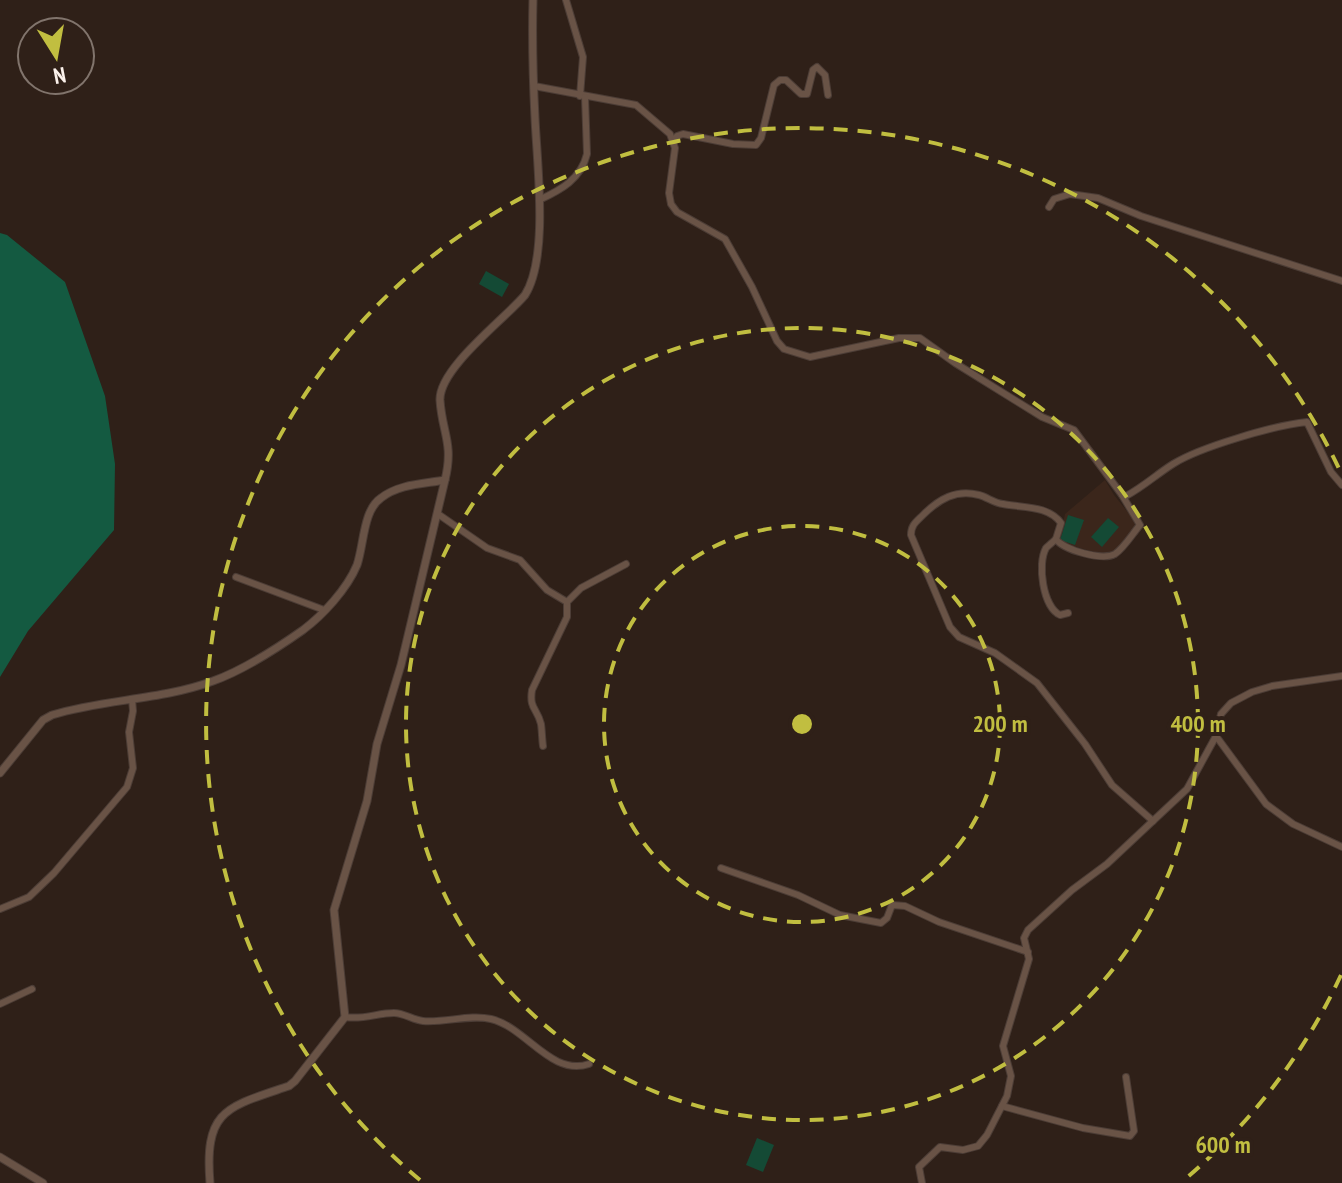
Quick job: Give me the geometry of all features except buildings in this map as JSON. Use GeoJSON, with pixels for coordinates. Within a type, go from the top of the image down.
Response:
{"type":"FeatureCollection","features":[{"type":"Feature","properties":{"kind":"street"},"geometry":{"type":"LineString","coordinates":[[210,1183],[208,1163],[214,1127],[240,1102],[289,1086],[295,1081],[345,1017],[334,910],[363,814],[377,744],[401,665],[438,514],[450,445],[440,402],[443,384],[485,335],[514,309],[532,285],[536,268],[539,200],[533,0]]}},
{"type":"Feature","properties":{"kind":"street"},"geometry":{"type":"LineString","coordinates":[[539,200],[561,190],[580,172],[587,154],[583,57],[566,0]]}},
{"type":"Feature","properties":{"kind":"street"},"geometry":{"type":"LineString","coordinates":[[828,95],[825,75],[817,67],[813,70],[807,94],[801,94],[786,80],[774,85],[761,138],[756,145],[733,144],[683,134],[677,136],[669,193],[671,204],[677,212],[725,239],[784,349],[798,356],[810,357],[899,338],[920,338],[1042,417],[1074,430],[1140,525],[1115,554],[1099,556],[1063,547],[1056,539]]}},
{"type":"Feature","properties":{"kind":"street"},"geometry":{"type":"LineString","coordinates":[[534,86],[636,105],[674,141]]}},
{"type":"Feature","properties":{"kind":"street"},"geometry":{"type":"LineString","coordinates":[[1049,207],[1054,199],[1070,194],[1098,198],[1141,216],[1342,281]]}},
{"type":"Feature","properties":{"kind":"street"},"geometry":{"type":"LineString","coordinates":[[1122,495],[1136,491],[1175,463],[1203,449],[1307,422],[1331,472],[1342,485]]}},
{"type":"Feature","properties":{"kind":"street"},"geometry":{"type":"LineString","coordinates":[[0,773],[43,720],[52,715],[220,678],[305,629],[351,576],[361,552],[370,512],[378,499],[407,486],[445,480]]}},
{"type":"Feature","properties":{"kind":"street"},"geometry":{"type":"LineString","coordinates":[[1068,613],[1060,615],[1051,610],[1044,593],[1044,554],[1056,539],[1061,523],[1053,514],[1041,509],[999,504],[968,493],[953,494],[938,502],[911,528],[915,549],[946,612],[950,627],[959,637],[995,653],[1037,683],[1085,744],[1112,785],[1153,821]]}},
{"type":"Feature","properties":{"kind":"street"},"geometry":{"type":"LineString","coordinates":[[438,514],[487,548],[520,560],[547,590],[567,602]]}},
{"type":"Feature","properties":{"kind":"street"},"geometry":{"type":"LineString","coordinates":[[543,746],[540,721],[530,700],[567,617],[567,602],[581,588],[626,564]]}},
{"type":"Feature","properties":{"kind":"street"},"geometry":{"type":"LineString","coordinates":[[236,577],[324,610]]}},
{"type":"Feature","properties":{"kind":"street"},"geometry":{"type":"LineString","coordinates":[[922,1183],[919,1167],[925,1160],[940,1147],[963,1150],[978,1146],[1002,1106],[1011,1083],[1003,1046],[1025,977],[1028,952],[1024,938],[1038,918],[1107,864],[1187,789],[1216,736],[1221,714],[1241,697],[1272,686],[1342,676]]}},
{"type":"Feature","properties":{"kind":"street"},"geometry":{"type":"LineString","coordinates":[[0,909],[29,897],[54,873],[127,787],[133,768],[129,732],[132,699]]}},
{"type":"Feature","properties":{"kind":"street"},"geometry":{"type":"LineString","coordinates":[[1216,736],[1266,804],[1293,824],[1342,847]]}},
{"type":"Feature","properties":{"kind":"street"},"geometry":{"type":"LineString","coordinates":[[721,868],[798,895],[840,915],[881,923],[887,918],[892,905],[905,906],[939,922],[1028,952]]}},
{"type":"Feature","properties":{"kind":"street"},"geometry":{"type":"LineString","coordinates":[[0,1004],[32,989]]}},
{"type":"Feature","properties":{"kind":"street"},"geometry":{"type":"LineString","coordinates":[[345,1017],[376,1017],[391,1012],[425,1021],[490,1019],[523,1035],[547,1056],[580,1067],[589,1064]]}},
{"type":"Feature","properties":{"kind":"street"},"geometry":{"type":"LineString","coordinates":[[1002,1106],[1083,1128],[1130,1136],[1134,1131],[1126,1077]]}},
{"type":"Feature","properties":{"kind":"street"},"geometry":{"type":"LineString","coordinates":[[0,1157],[43,1183]]}},
{"type":"Feature","properties":{"kind":"shaded area"},"geometry":{"type":"Polygon","coordinates":[[[1105,480],[1138,525],[1113,553],[1101,554],[1059,542],[1065,514],[1105,480]]]}},
{"type":"Feature","properties":{"kind":"green space"},"geometry":{"type":"Polygon","coordinates":[[[0,233],[7,235],[65,282],[105,396],[115,464],[114,530],[28,631],[0,677],[0,233]]]}},
{"type":"Feature","properties":{"kind":"green space"},"geometry":{"type":"Polygon","coordinates":[[[486,271],[509,284],[502,297],[479,284],[486,271]]]}},
{"type":"Feature","properties":{"kind":"green space"},"geometry":{"type":"Polygon","coordinates":[[[1068,515],[1084,520],[1075,545],[1060,540],[1068,515]]]}},
{"type":"Feature","properties":{"kind":"green space"},"geometry":{"type":"Polygon","coordinates":[[[1108,518],[1119,527],[1102,547],[1091,537],[1108,518]]]}},
{"type":"Feature","properties":{"kind":"green space"},"geometry":{"type":"Polygon","coordinates":[[[757,1138],[774,1145],[763,1172],[746,1165],[757,1138]]]}}]}
